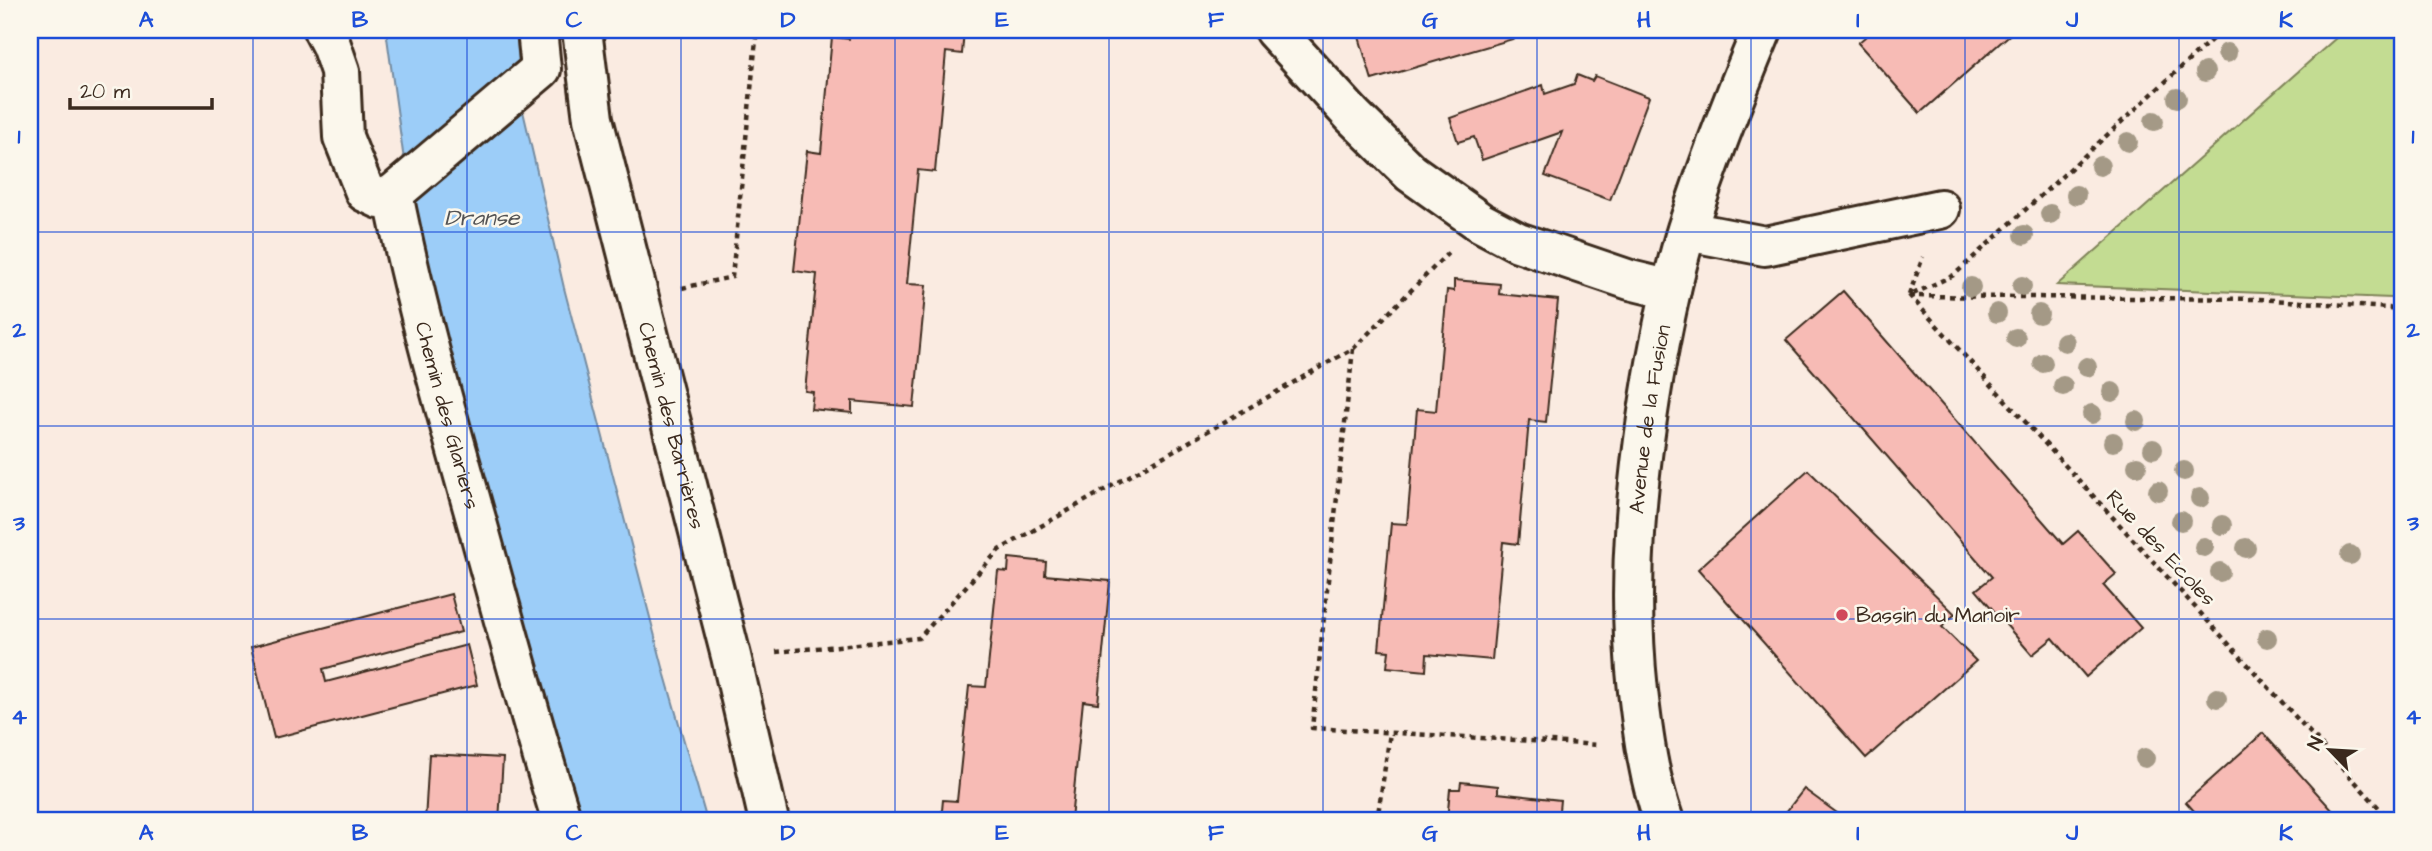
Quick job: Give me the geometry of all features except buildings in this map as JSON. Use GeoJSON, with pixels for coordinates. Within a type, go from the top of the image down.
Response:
{"type":"FeatureCollection","features":[{"type":"Feature","properties":{"kind":"street"},"geometry":{"type":"LineString","coordinates":[[323,30],[340,71],[344,138],[365,192],[380,199],[393,194],[541,69],[537,30]]}},
{"type":"Feature","properties":{"kind":"street","name":"Chemin des Barrières"},"geometry":{"type":"LineString","coordinates":[[582,30],[593,118],[731,656],[769,821]]}},
{"type":"Feature","properties":{"kind":"street"},"geometry":{"type":"LineString","coordinates":[[1274,30],[1353,116],[1411,173],[1480,222],[1518,242],[1630,280],[1671,290]]}},
{"type":"Feature","properties":{"kind":"street","name":"Avenue de la Fusion"},"geometry":{"type":"LineString","coordinates":[[1664,821],[1650,773],[1637,675],[1633,618],[1638,486],[1649,401],[1671,290],[1687,231],[1723,122],[1762,30]]}},
{"type":"Feature","properties":{"kind":"street","name":"Chemin des Glariers"},"geometry":{"type":"LineString","coordinates":[[393,194],[407,264],[452,435],[526,705],[562,821]]}},
{"type":"Feature","properties":{"kind":"street"},"geometry":{"type":"LineString","coordinates":[[1687,231],[1765,246],[1940,209]]}},
{"type":"Feature","properties":{"kind":"path"},"geometry":{"type":"LineString","coordinates":[[639,297],[732,277],[757,30]]}},
{"type":"Feature","properties":{"kind":"path"},"geometry":{"type":"LineString","coordinates":[[1909,296],[1954,275],[2222,30]]}},
{"type":"Feature","properties":{"kind":"path"},"geometry":{"type":"LineString","coordinates":[[731,656],[919,638],[999,550],[1353,348],[1480,222]]}},
{"type":"Feature","properties":{"kind":"path"},"geometry":{"type":"LineString","coordinates":[[1909,296],[2259,299],[2402,309]]}},
{"type":"Feature","properties":{"kind":"path","name":"Rue des Ecoles"},"geometry":{"type":"LineString","coordinates":[[1909,296],[2391,821]]}},
{"type":"Feature","properties":{"kind":"path"},"geometry":{"type":"LineString","coordinates":[[1353,348],[1312,728],[1646,748]]}},
{"type":"Feature","properties":{"kind":"path"},"geometry":{"type":"LineString","coordinates":[[1377,821],[1390,733]]}},
{"type":"Feature","properties":{"kind":"path"},"geometry":{"type":"LineString","coordinates":[[2400,821],[2402,754]]}},
{"type":"Feature","properties":{"kind":"green space"},"geometry":{"type":"Polygon","coordinates":[[[2345,30],[2402,30],[2402,278],[2391,298],[2057,285],[2345,30]]]}},
{"type":"Feature","properties":{"kind":"water","name":"Dranse"},"geometry":{"type":"Polygon","coordinates":[[[386,30],[516,30],[523,111],[564,288],[665,675],[707,821],[580,821],[488,499],[418,229],[403,153],[386,30]]]}},
{"type":"Feature","properties":{"kind":"place","name":"Bassin du Manoir"},"geometry":{"type":"Point","coordinates":[1842,615]}}]}
